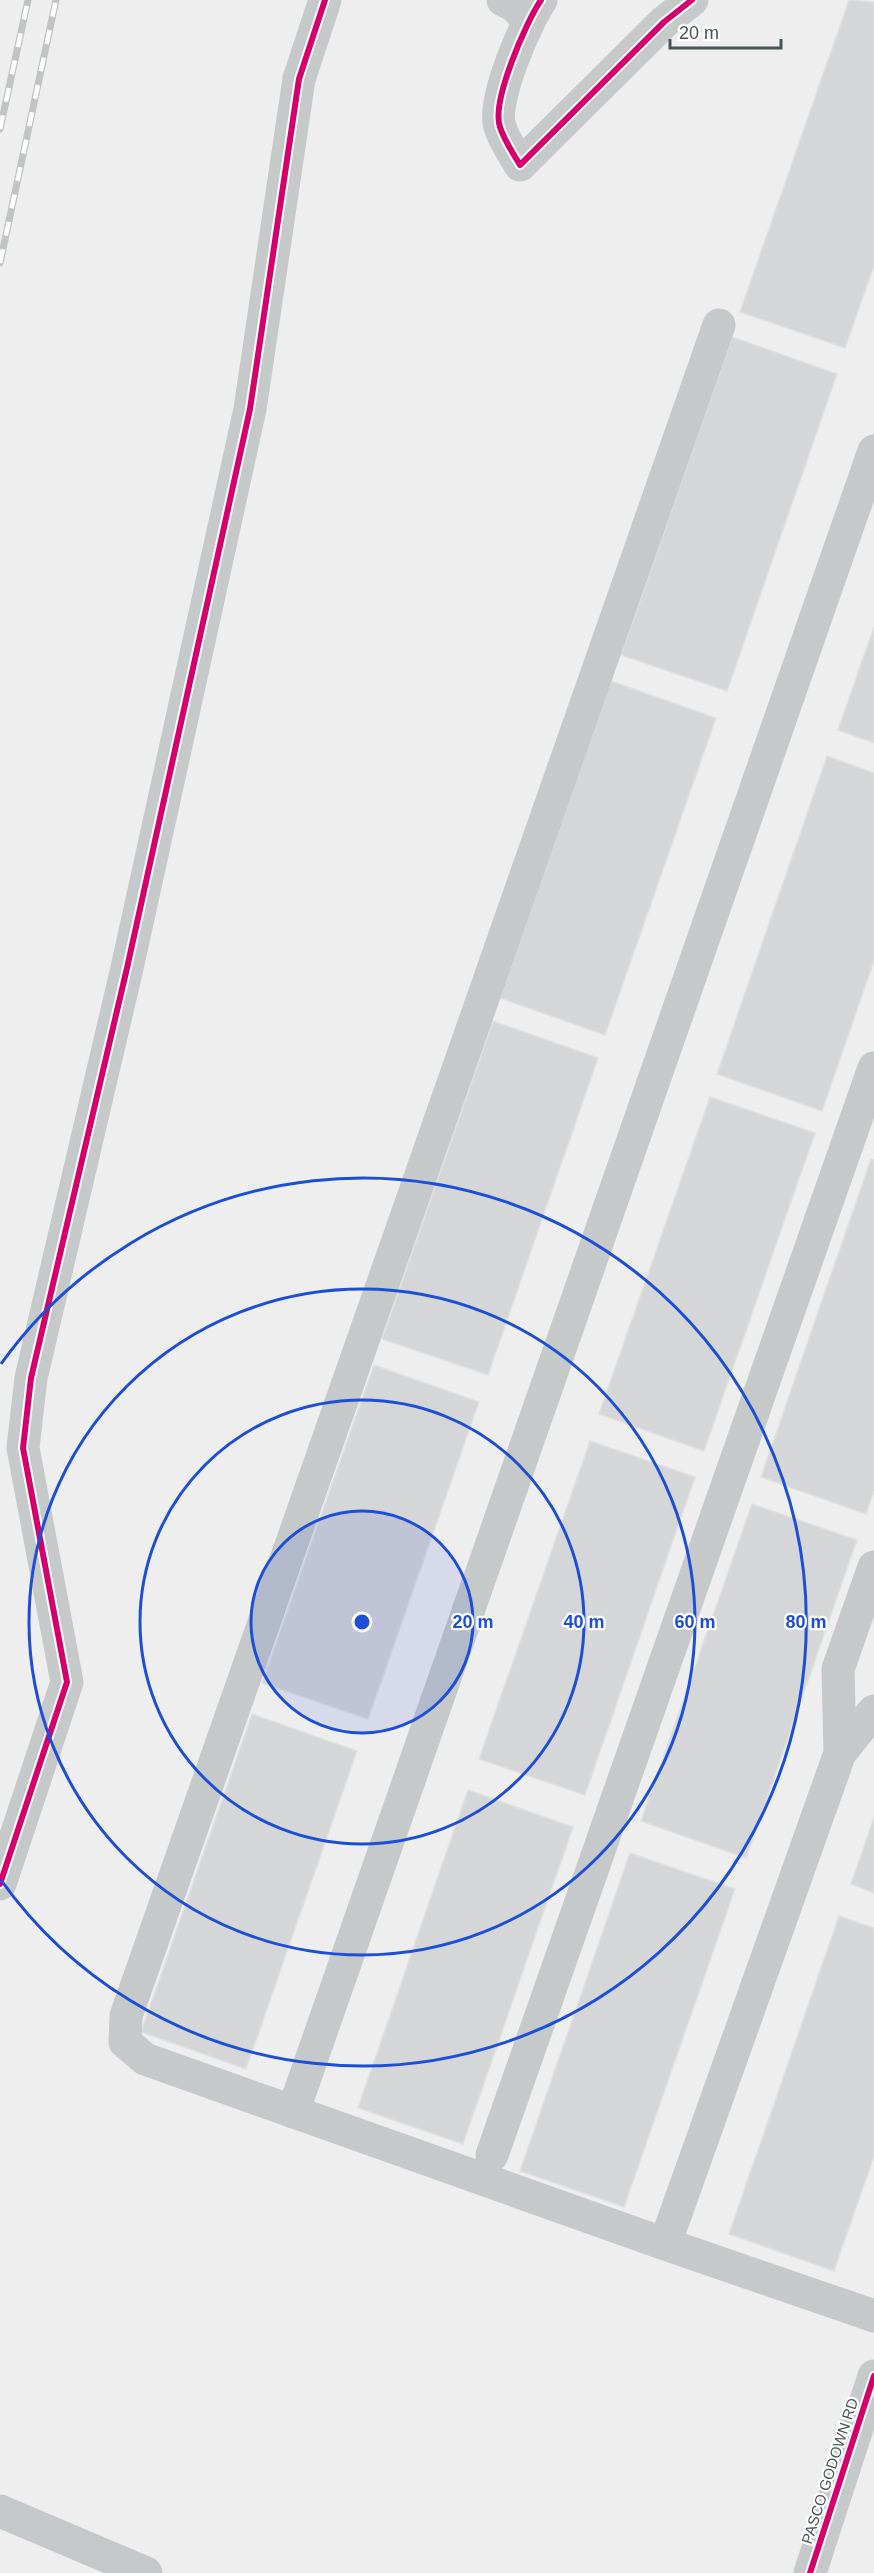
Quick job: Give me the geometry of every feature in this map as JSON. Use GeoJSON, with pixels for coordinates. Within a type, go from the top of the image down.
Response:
{"type":"FeatureCollection","features":[{"type":"Feature","properties":{"kind":"main road"},"geometry":{"type":"LineString","coordinates":[[0,2511],[146,2573]]}},
{"type":"Feature","properties":{"kind":"main road"},"geometry":{"type":"LineString","coordinates":[[0,2529],[98,2573]]}},
{"type":"Feature","properties":{"kind":"street"},"geometry":{"type":"LineString","coordinates":[[0,1884],[67,1682],[23,1448],[31,1378],[127,968],[250,409],[299,79],[325,0]]}},
{"type":"Feature","properties":{"kind":"street"},"geometry":{"type":"LineString","coordinates":[[524,6],[500,100],[499,126],[520,165],[664,22],[692,0]]}},
{"type":"Feature","properties":{"kind":"street"},"geometry":{"type":"LineString","coordinates":[[719,325],[126,2016],[125,2042],[145,2059],[874,2316]]}},
{"type":"Feature","properties":{"kind":"street"},"geometry":{"type":"LineString","coordinates":[[293,2112],[874,451]]}},
{"type":"Feature","properties":{"kind":"street"},"geometry":{"type":"LineString","coordinates":[[492,2155],[874,1068]]}},
{"type":"Feature","properties":{"kind":"street"},"geometry":{"type":"LineString","coordinates":[[840,1753],[838,1669],[874,1567]]}},
{"type":"Feature","properties":{"kind":"street"},"geometry":{"type":"LineString","coordinates":[[665,2244],[840,1753],[874,1711]]}},
{"type":"Feature","properties":{"kind":"street","name":"PASCO GODOWN RD"},"geometry":{"type":"LineString","coordinates":[[810,2573],[874,2376]]}},
{"type":"Feature","properties":{"kind":"building"},"geometry":{"type":"Polygon","coordinates":[[[849,0],[874,2],[874,266],[845,348],[740,312],[849,0]]]}},
{"type":"Feature","properties":{"kind":"building"},"geometry":{"type":"Polygon","coordinates":[[[732,337],[837,374],[727,691],[621,655],[732,337]]]}},
{"type":"Feature","properties":{"kind":"building"},"geometry":{"type":"Polygon","coordinates":[[[874,627],[874,743],[838,730],[874,627]]]}},
{"type":"Feature","properties":{"kind":"building"},"geometry":{"type":"Polygon","coordinates":[[[611,681],[716,718],[605,1035],[500,998],[611,681]]]}},
{"type":"Feature","properties":{"kind":"building"},"geometry":{"type":"Polygon","coordinates":[[[827,756],[874,773],[874,961],[822,1111],[717,1074],[827,756]]]}},
{"type":"Feature","properties":{"kind":"building"},"geometry":{"type":"Polygon","coordinates":[[[493,1021],[598,1058],[488,1375],[382,1339],[493,1021]]]}},
{"type":"Feature","properties":{"kind":"building"},"geometry":{"type":"Polygon","coordinates":[[[710,1097],[815,1133],[704,1451],[599,1414],[710,1097]]]}},
{"type":"Feature","properties":{"kind":"building"},"geometry":{"type":"Polygon","coordinates":[[[871,1159],[874,1160],[874,1491],[866,1514],[761,1477],[871,1159]]]}},
{"type":"Feature","properties":{"kind":"building"},"geometry":{"type":"Polygon","coordinates":[[[374,1365],[479,1402],[368,1719],[262,1683],[374,1365]]]}},
{"type":"Feature","properties":{"kind":"building"},"geometry":{"type":"Polygon","coordinates":[[[590,1441],[695,1477],[585,1795],[479,1759],[590,1441]]]}},
{"type":"Feature","properties":{"kind":"building"},"geometry":{"type":"Polygon","coordinates":[[[752,1504],[857,1540],[746,1858],[641,1821],[752,1504]]]}},
{"type":"Feature","properties":{"kind":"building"},"geometry":{"type":"Polygon","coordinates":[[[252,1714],[357,1751],[246,2069],[141,2032],[252,1714]]]}},
{"type":"Feature","properties":{"kind":"building"},"geometry":{"type":"Polygon","coordinates":[[[468,1790],[573,1827],[463,2144],[358,2108],[468,1790]]]}},
{"type":"Feature","properties":{"kind":"building"},"geometry":{"type":"Polygon","coordinates":[[[874,1818],[874,1893],[851,1884],[874,1818]]]}},
{"type":"Feature","properties":{"kind":"building"},"geometry":{"type":"Polygon","coordinates":[[[630,1853],[735,1889],[624,2207],[520,2171],[630,1853]]]}},
{"type":"Feature","properties":{"kind":"building"},"geometry":{"type":"Polygon","coordinates":[[[839,1916],[874,1928],[874,2156],[834,2271],[729,2234],[839,1916]]]}},
{"type":"Feature","properties":{"kind":"railway"},"geometry":{"type":"LineString","coordinates":[[0,129],[28,0]]}},
{"type":"Feature","properties":{"kind":"railway"},"geometry":{"type":"LineString","coordinates":[[0,263],[56,0]]}},
{"type":"Feature","properties":{"kind":"cycle path"},"geometry":{"type":"LineString","coordinates":[[0,1884],[67,1682],[23,1448],[31,1378],[127,968],[250,409],[299,79],[325,0]]}},
{"type":"Feature","properties":{"kind":"cycle path"},"geometry":{"type":"LineString","coordinates":[[541,0],[519,43],[500,100],[500,127],[520,165],[664,22],[692,0]]}},
{"type":"Feature","properties":{"kind":"cycle path"},"geometry":{"type":"LineString","coordinates":[[810,2573],[874,2376]]}}]}
